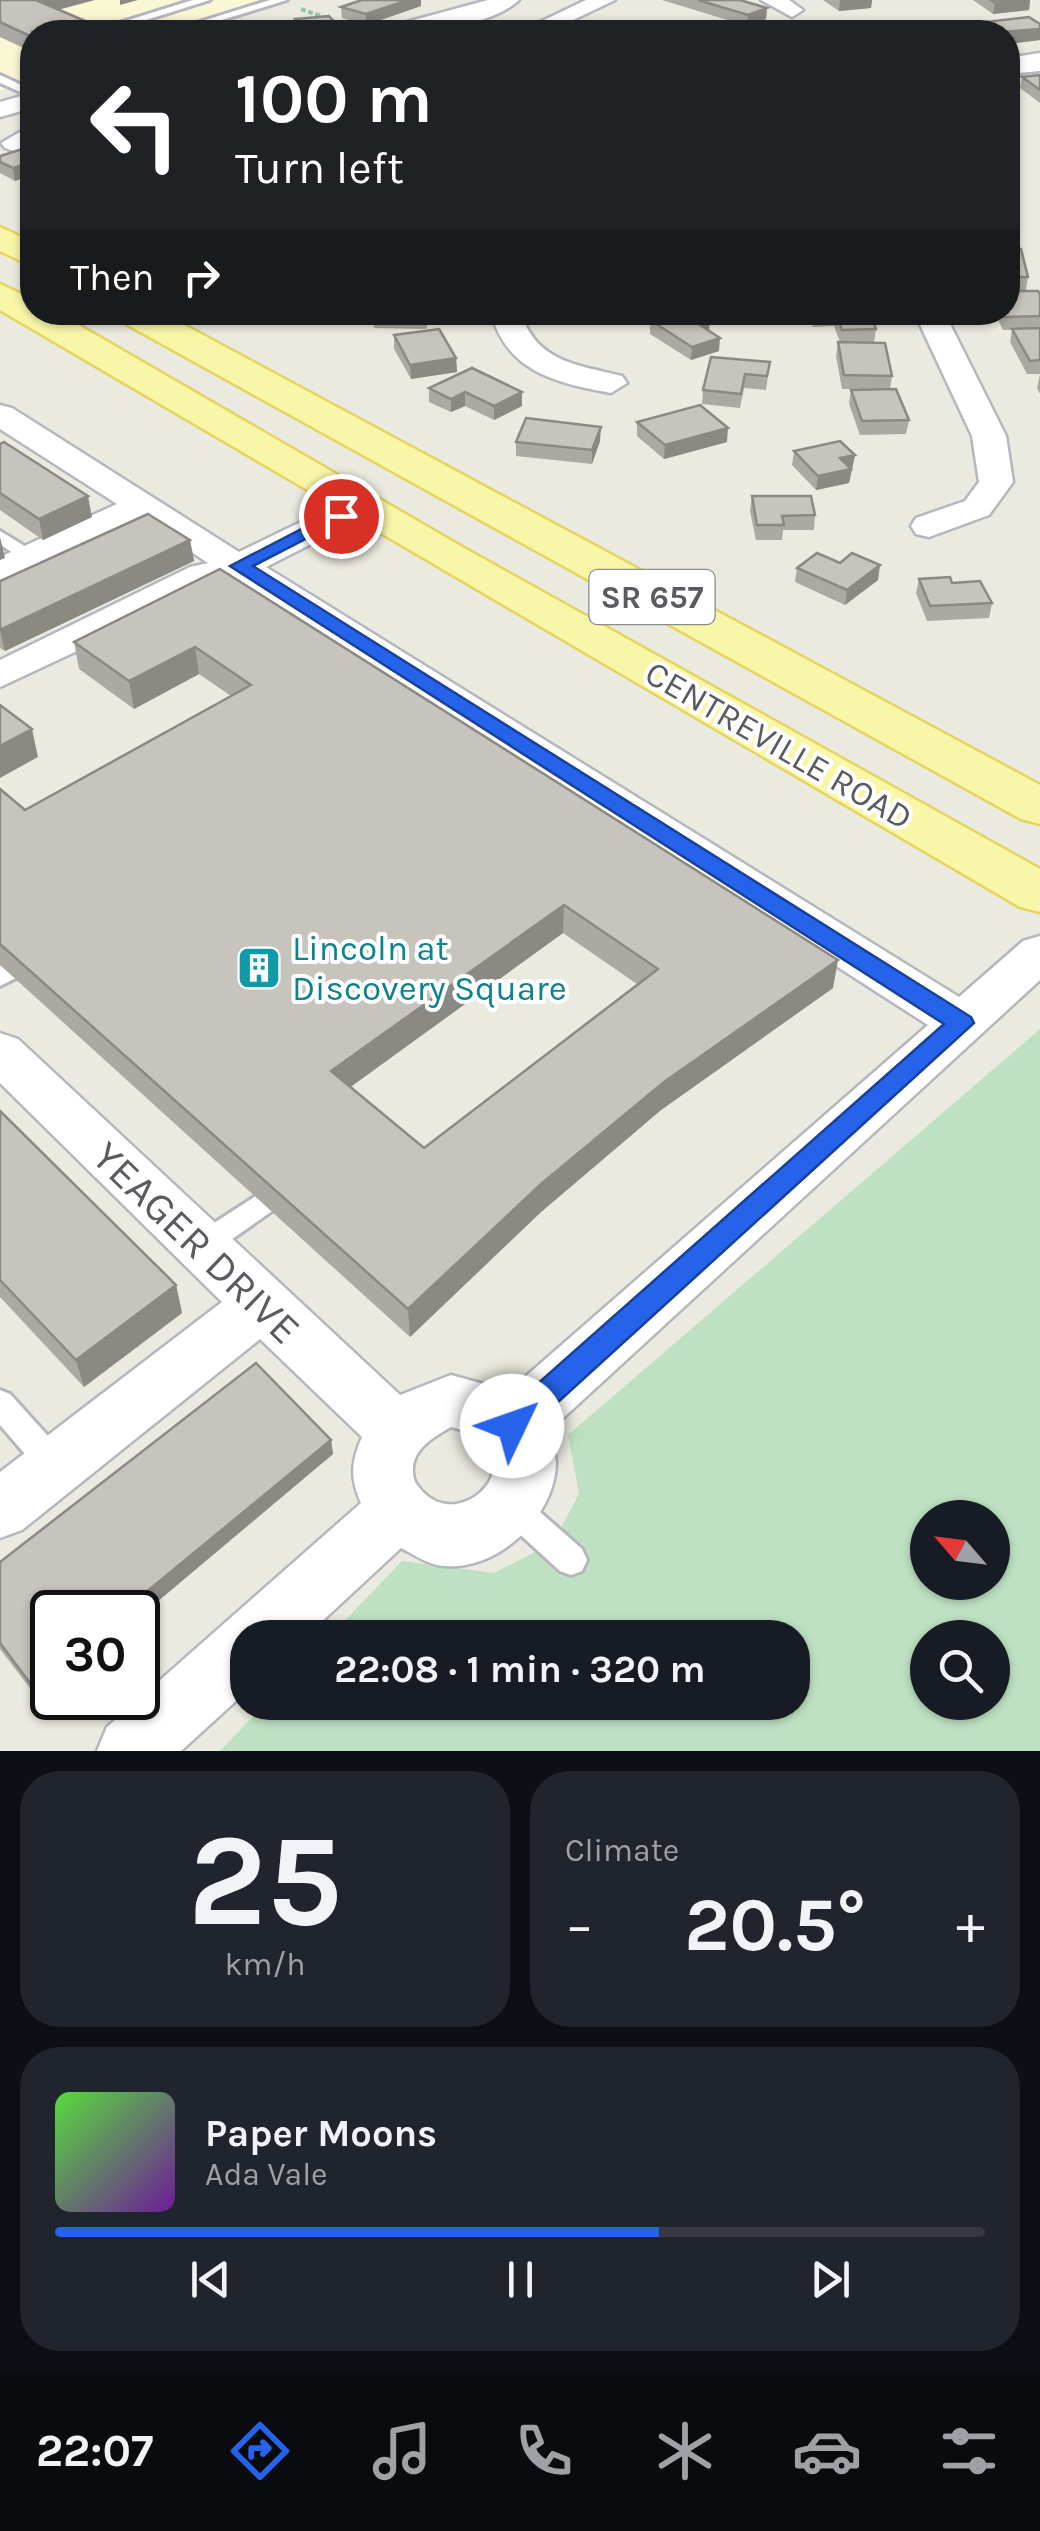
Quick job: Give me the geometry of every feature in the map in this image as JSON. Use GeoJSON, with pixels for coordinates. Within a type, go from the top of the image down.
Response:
{"type":"FeatureCollection","features":[{"type":"Feature","properties":{"kind":"main road","name":"CENTREVILLE ROAD"},"geometry":{"type":"LineString","coordinates":[[51,325],[1040,893]]}},
{"type":"Feature","properties":{"kind":"main road","name":"CENTREVILLE ROAD"},"geometry":{"type":"LineString","coordinates":[[156,325],[1040,807]]}},
{"type":"Feature","properties":{"kind":"street"},"geometry":{"type":"LineString","coordinates":[[445,20],[508,0]]}},
{"type":"Feature","properties":{"kind":"street"},"geometry":{"type":"LineString","coordinates":[[560,20],[604,0]]}},
{"type":"Feature","properties":{"kind":"street"},"geometry":{"type":"LineString","coordinates":[[478,12],[500,20]]}},
{"type":"Feature","properties":{"kind":"street"},"geometry":{"type":"LineString","coordinates":[[508,325],[525,355],[570,374],[612,383]]}},
{"type":"Feature","properties":{"kind":"street"},"geometry":{"type":"LineString","coordinates":[[929,526],[978,508],[996,482],[989,436],[936,325]]}},
{"type":"Feature","properties":{"kind":"street"},"geometry":{"type":"LineString","coordinates":[[0,415],[143,505],[222,566],[598,803],[962,1023]]}},
{"type":"Feature","properties":{"kind":"street"},"geometry":{"type":"LineString","coordinates":[[0,675],[352,501]]}},
{"type":"Feature","properties":{"kind":"street"},"geometry":{"type":"LineString","coordinates":[[15,564],[143,505]]}},
{"type":"Feature","properties":{"kind":"street"},"geometry":{"type":"LineString","coordinates":[[512,1426],[1040,954]]}},
{"type":"Feature","properties":{"kind":"street","name":"YEAGER DRIVE"},"geometry":{"type":"LineString","coordinates":[[0,1052],[397,1429]]}},
{"type":"Feature","properties":{"kind":"street"},"geometry":{"type":"LineString","coordinates":[[0,1509],[262,1304]]}},
{"type":"Feature","properties":{"kind":"street"},"geometry":{"type":"LineString","coordinates":[[451,1401],[491,1409],[512,1426],[526,1453],[526,1472],[512,1507],[483,1529],[446,1534],[427,1531],[398,1510],[383,1478],[384,1461],[397,1429],[431,1406],[451,1401]]}},
{"type":"Feature","properties":{"kind":"street"},"geometry":{"type":"LineString","coordinates":[[276,1620],[398,1510]]}},
{"type":"Feature","properties":{"kind":"street"},"geometry":{"type":"LineString","coordinates":[[130,1751],[230,1661]]}},
{"type":"Feature","properties":{"kind":"lane"},"geometry":{"type":"LineString","coordinates":[[137,20],[205,0]]}},
{"type":"Feature","properties":{"kind":"lane"},"geometry":{"type":"LineString","coordinates":[[224,0],[250,10]]}},
{"type":"Feature","properties":{"kind":"lane"},"geometry":{"type":"LineString","coordinates":[[215,20],[282,0]]}},
{"type":"Feature","properties":{"kind":"lane"},"geometry":{"type":"LineString","coordinates":[[0,536],[15,564]]}},
{"type":"Feature","properties":{"kind":"lane"},"geometry":{"type":"LineString","coordinates":[[201,1246],[262,1203]]}},
{"type":"Feature","properties":{"kind":"lane"},"geometry":{"type":"LineString","coordinates":[[0,1403],[55,1466]]}},
{"type":"Feature","properties":{"kind":"lane"},"geometry":{"type":"LineString","coordinates":[[512,1507],[571,1560]]}},
{"type":"Feature","properties":{"kind":"path"},"geometry":{"type":"LineString","coordinates":[[301,9],[332,20]]}},
{"type":"Feature","properties":{"kind":"shaded area"},"geometry":{"type":"Polygon","coordinates":[[[0,0],[288,0],[224,20],[20,20],[20,85],[0,91],[0,0]]]}},
{"type":"Feature","properties":{"kind":"green space"},"geometry":{"type":"Polygon","coordinates":[[[1040,1029],[1040,1751],[220,1751],[250,1720],[810,1720],[810,1620],[345,1620],[402,1561],[494,1573],[553,1543],[579,1494],[568,1435],[1040,1029]]]}},
{"type":"Feature","properties":{"kind":"building"},"geometry":{"type":"Polygon","coordinates":[[[0,0],[36,0],[83,20],[20,20],[20,31],[0,22],[0,0]]]}},
{"type":"Feature","properties":{"kind":"building"},"geometry":{"type":"Polygon","coordinates":[[[362,0],[408,0],[366,14],[341,7],[362,0]]]}},
{"type":"Feature","properties":{"kind":"building"},"geometry":{"type":"Polygon","coordinates":[[[698,0],[740,0],[767,8],[748,15],[698,0]]]}},
{"type":"Feature","properties":{"kind":"building"},"geometry":{"type":"Polygon","coordinates":[[[329,16],[332,20],[296,20],[329,16]]]}},
{"type":"Feature","properties":{"kind":"building"},"geometry":{"type":"Polygon","coordinates":[[[1029,17],[1040,24],[1040,29],[1020,30],[1020,20],[1003,20],[1029,17]]]}},
{"type":"Feature","properties":{"kind":"building"},"geometry":{"type":"Polygon","coordinates":[[[1040,75],[1040,90],[1022,77],[1040,75]]]}},
{"type":"Feature","properties":{"kind":"building"},"geometry":{"type":"Polygon","coordinates":[[[20,150],[20,166],[13,168],[0,162],[0,156],[20,150]]]}},
{"type":"Feature","properties":{"kind":"building"},"geometry":{"type":"Polygon","coordinates":[[[1020,249],[1021,249],[1028,277],[1020,277],[1020,249]]]}},
{"type":"Feature","properties":{"kind":"building"},"geometry":{"type":"Polygon","coordinates":[[[1020,291],[1038,291],[1040,316],[1020,317],[1020,291]]]}},
{"type":"Feature","properties":{"kind":"building"},"geometry":{"type":"Polygon","coordinates":[[[658,325],[700,325],[720,338],[692,347],[658,325]]]}},
{"type":"Feature","properties":{"kind":"building"},"geometry":{"type":"Polygon","coordinates":[[[840,325],[875,325],[876,329],[842,330],[840,325]]]}},
{"type":"Feature","properties":{"kind":"building"},"geometry":{"type":"Polygon","coordinates":[[[1040,328],[1040,360],[1030,361],[1012,329],[1040,328]]]}},
{"type":"Feature","properties":{"kind":"building"},"geometry":{"type":"Polygon","coordinates":[[[439,329],[456,358],[410,365],[394,335],[439,329]]]}},
{"type":"Feature","properties":{"kind":"building"},"geometry":{"type":"Polygon","coordinates":[[[838,342],[885,343],[892,376],[844,375],[838,342]]]}},
{"type":"Feature","properties":{"kind":"building"},"geometry":{"type":"Polygon","coordinates":[[[711,357],[770,362],[767,376],[745,374],[741,394],[703,390],[711,357]]]}},
{"type":"Feature","properties":{"kind":"building"},"geometry":{"type":"Polygon","coordinates":[[[472,368],[522,392],[494,406],[465,392],[451,399],[429,388],[472,368]]]}},
{"type":"Feature","properties":{"kind":"building"},"geometry":{"type":"Polygon","coordinates":[[[896,389],[909,420],[862,421],[851,390],[896,389]]]}},
{"type":"Feature","properties":{"kind":"building"},"geometry":{"type":"Polygon","coordinates":[[[700,405],[728,428],[665,445],[637,422],[700,405]]]}},
{"type":"Feature","properties":{"kind":"building"},"geometry":{"type":"Polygon","coordinates":[[[526,418],[601,427],[592,450],[516,442],[526,418]]]}},
{"type":"Feature","properties":{"kind":"building"},"geometry":{"type":"Polygon","coordinates":[[[840,441],[855,455],[840,458],[851,469],[818,476],[794,451],[840,441]]]}},
{"type":"Feature","properties":{"kind":"building"},"geometry":{"type":"Polygon","coordinates":[[[4,442],[88,496],[39,519],[0,493],[0,444],[4,442]]]}},
{"type":"Feature","properties":{"kind":"building"},"geometry":{"type":"Polygon","coordinates":[[[752,496],[811,496],[815,515],[782,516],[784,525],[757,525],[752,496]]]}},
{"type":"Feature","properties":{"kind":"building"},"geometry":{"type":"Polygon","coordinates":[[[148,514],[190,540],[0,630],[0,581],[148,514]]]}},
{"type":"Feature","properties":{"kind":"building"},"geometry":{"type":"Polygon","coordinates":[[[817,553],[840,563],[852,553],[880,565],[847,590],[797,568],[817,553]]]}},
{"type":"Feature","properties":{"kind":"building","name":"Lincoln at Discovery Square"},"geometry":{"type":"Polygon","coordinates":[[[220,569],[838,960],[664,1082],[541,1184],[408,1309],[0,944],[0,789],[25,810],[251,685],[195,647],[129,681],[74,642],[220,569]],[[564,905],[331,1071],[424,1148],[658,969],[564,905]]]}},
{"type":"Feature","properties":{"kind":"building"},"geometry":{"type":"Polygon","coordinates":[[[950,577],[952,583],[980,581],[992,603],[930,606],[919,579],[950,577]]]}},
{"type":"Feature","properties":{"kind":"building"},"geometry":{"type":"Polygon","coordinates":[[[0,705],[32,729],[0,746],[0,705]]]}},
{"type":"Feature","properties":{"kind":"building"},"geometry":{"type":"Polygon","coordinates":[[[0,1111],[176,1285],[76,1360],[0,1280],[0,1111]]]}},
{"type":"Feature","properties":{"kind":"building"},"geometry":{"type":"Polygon","coordinates":[[[256,1363],[331,1440],[149,1590],[30,1590],[30,1683],[0,1643],[0,1562],[256,1363]]]}},
{"type":"Feature","properties":{"kind":"place","name":"Lincoln at Discovery Square"},"geometry":{"type":"Point","coordinates":[259,968]}},
{"type":"Feature","properties":{"kind":"route"},"geometry":{"type":"LineString","coordinates":[[341,516],[239,566],[962,1023],[512,1426]]}}]}
